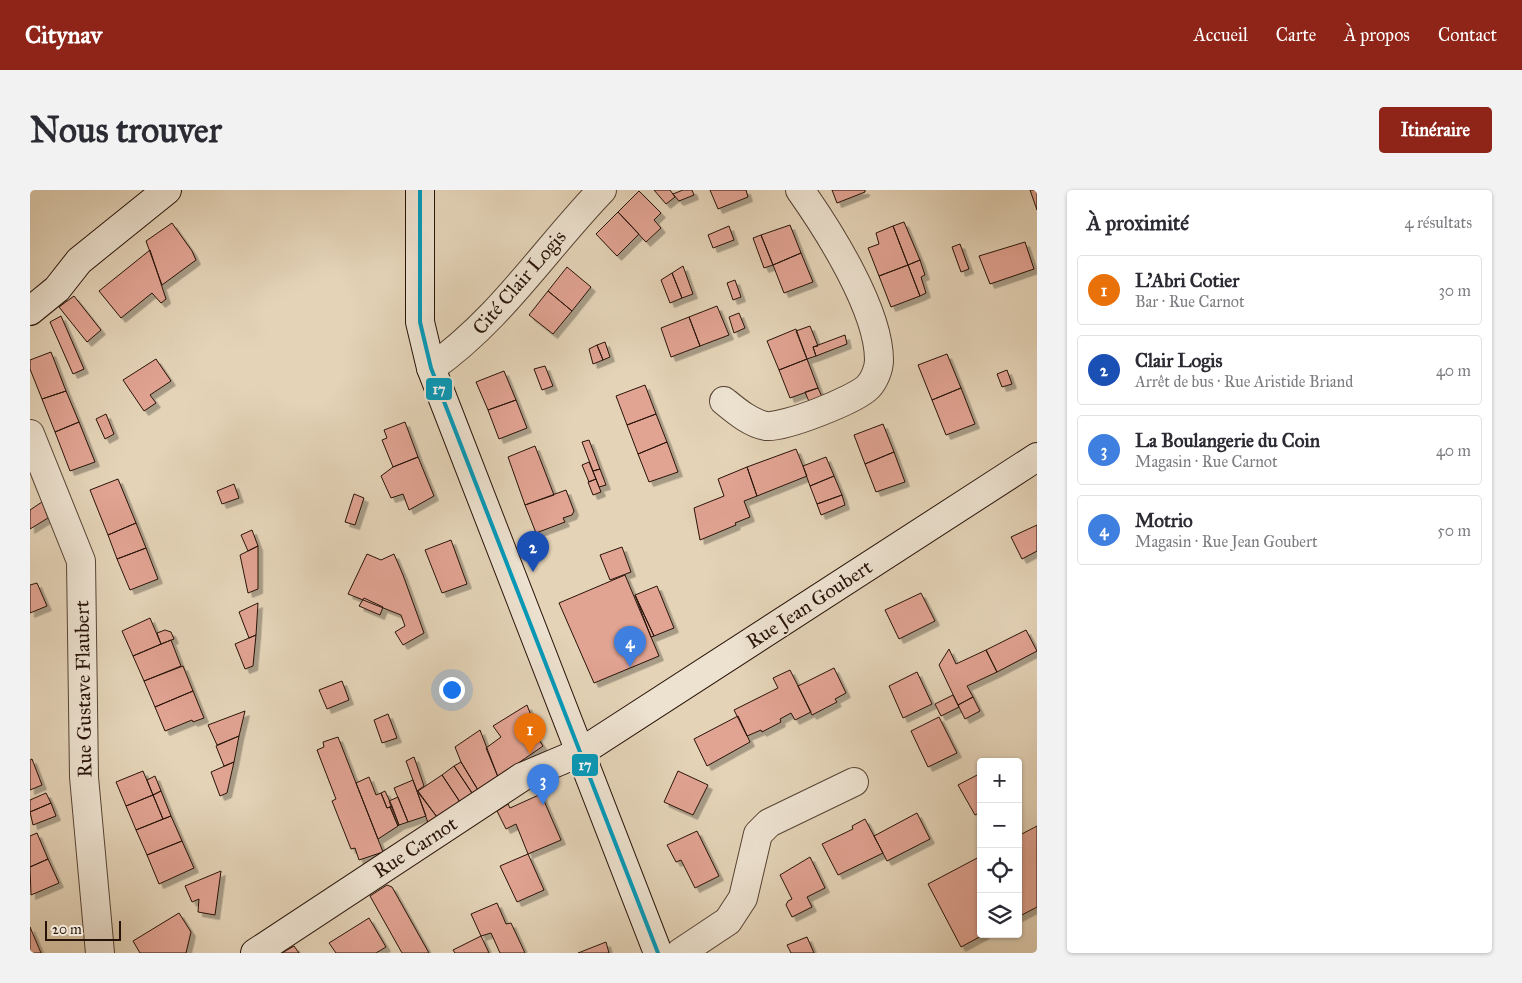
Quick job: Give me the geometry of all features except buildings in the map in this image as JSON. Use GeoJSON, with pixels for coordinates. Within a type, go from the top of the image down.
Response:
{"type":"FeatureCollection","features":[{"type":"Feature","properties":{"kind":"street"},"geometry":{"type":"LineString","coordinates":[[30,311],[57,289],[79,261],[166,190]]}},
{"type":"Feature","properties":{"kind":"street"},"geometry":{"type":"LineString","coordinates":[[420,190],[419,304],[423,338],[431,368],[582,752],[658,953]]}},
{"type":"Feature","properties":{"kind":"street","name":"Cité Clair Logis"},"geometry":{"type":"LineString","coordinates":[[431,368],[480,330],[576,217],[602,190]]}},
{"type":"Feature","properties":{"kind":"street"},"geometry":{"type":"LineString","coordinates":[[724,401],[740,414],[766,426],[790,423],[858,395],[869,386],[876,375],[880,362],[874,328],[843,260],[800,190]]}},
{"type":"Feature","properties":{"kind":"street","name":"Rue Gustave Flaubert"},"geometry":{"type":"LineString","coordinates":[[30,434],[81,561],[84,777],[100,953]]}},
{"type":"Feature","properties":{"kind":"street","name":"Rue Jean Goubert"},"geometry":{"type":"LineString","coordinates":[[582,752],[1037,457]]}},
{"type":"Feature","properties":{"kind":"street","name":"Rue Carnot"},"geometry":{"type":"LineString","coordinates":[[255,953],[522,777],[582,752]]}},
{"type":"Feature","properties":{"kind":"street"},"geometry":{"type":"LineString","coordinates":[[680,953],[728,920],[743,898],[758,834],[769,823],[854,782]]}},
{"type":"Feature","properties":{"kind":"transit line","name":"17"},"geometry":{"type":"LineString","coordinates":[[420,190],[420,322],[431,368],[658,953]]}},
{"type":"Feature","properties":{"kind":"place","name":"Clair Logis"},"geometry":{"type":"Point","coordinates":[533,572]}},
{"type":"Feature","properties":{"kind":"place","name":"Motrio"},"geometry":{"type":"Point","coordinates":[630,667]}},
{"type":"Feature","properties":{"kind":"place","name":"L'Abri Cotier"},"geometry":{"type":"Point","coordinates":[530,754]}},
{"type":"Feature","properties":{"kind":"place","name":"La Boulangerie du Coin"},"geometry":{"type":"Point","coordinates":[543,805]}}]}
